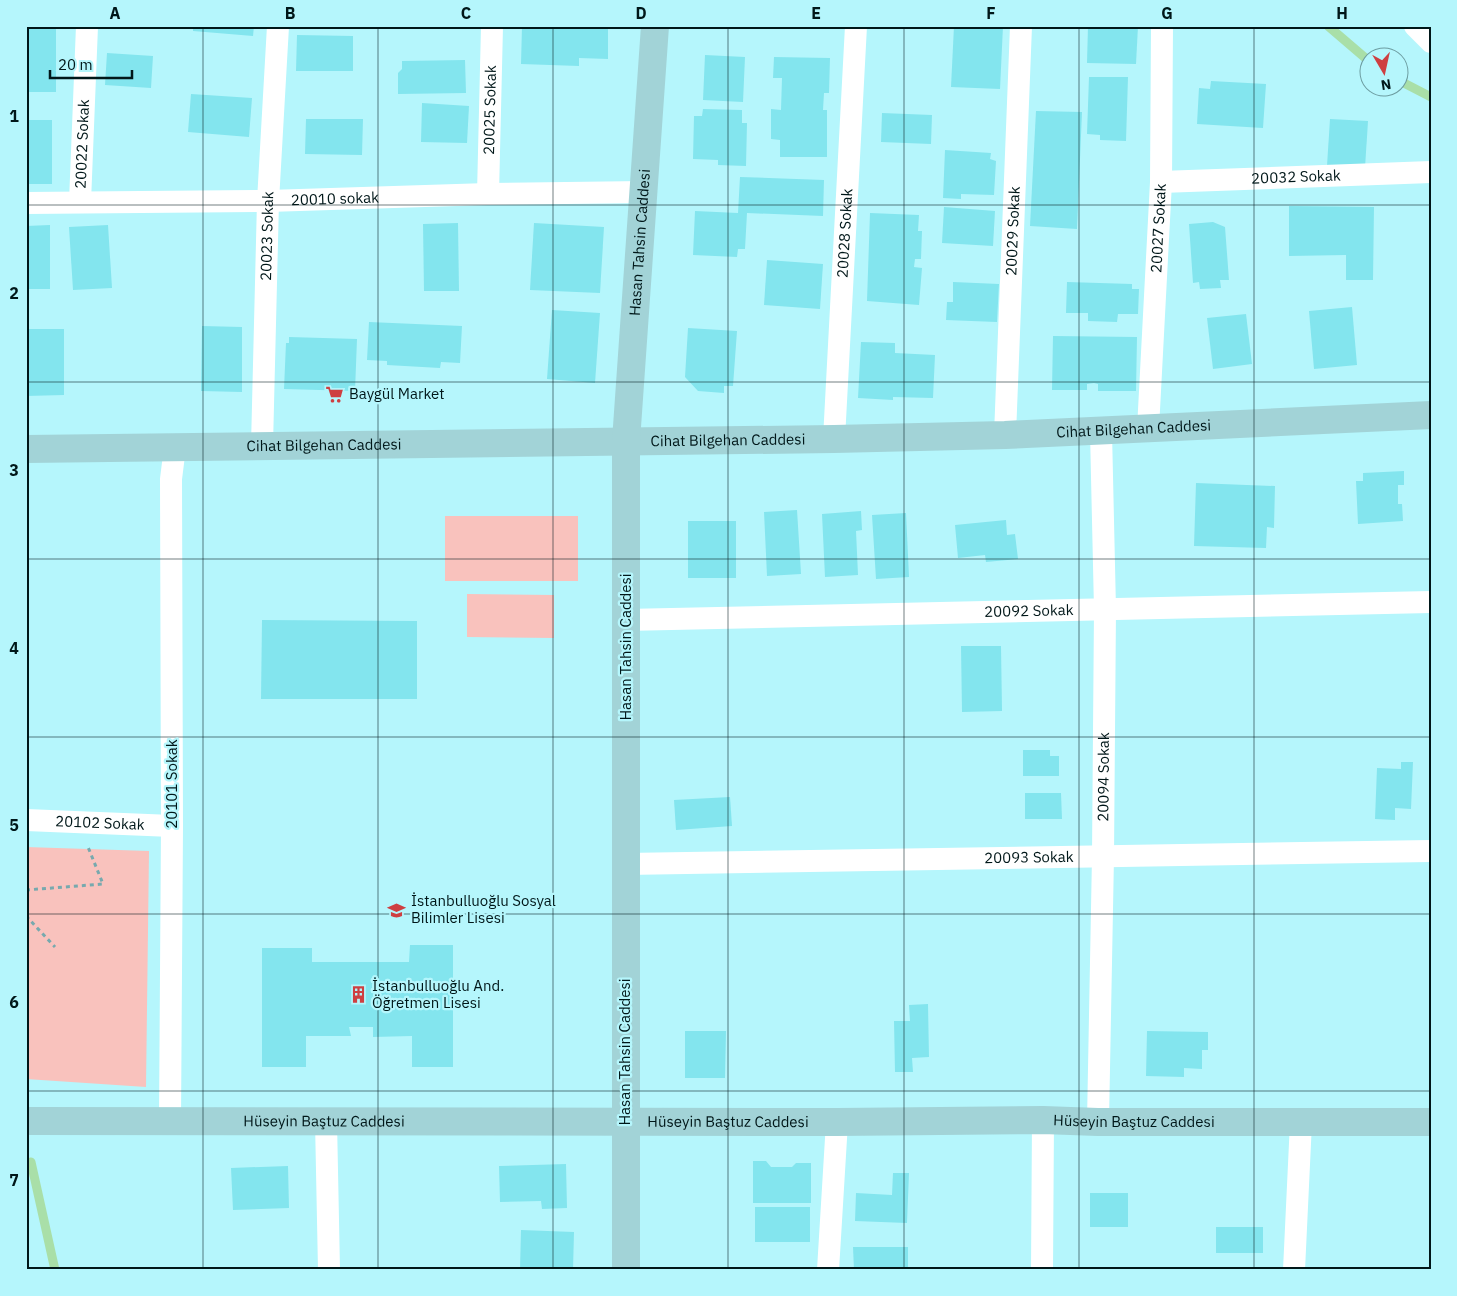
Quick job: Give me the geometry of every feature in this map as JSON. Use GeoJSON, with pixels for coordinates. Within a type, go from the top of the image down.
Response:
{"type":"FeatureCollection","features":[{"type":"Feature","properties":{"kind":"main road","name":"Hasan Tahsin Caddesi"},"geometry":{"type":"LineString","coordinates":[[626,1270],[626,441],[655,26]]}},
{"type":"Feature","properties":{"kind":"main road","name":"Cihat Bilgehan Caddesi"},"geometry":{"type":"LineString","coordinates":[[26,449],[834,439],[1005,435],[1101,432],[1431,415]]}},
{"type":"Feature","properties":{"kind":"main road","name":"Hüseyin Baştuz Caddesi"},"geometry":{"type":"LineString","coordinates":[[26,1121],[836,1122],[1043,1120],[1098,1122],[1431,1122]]}},
{"type":"Feature","properties":{"kind":"street","name":"20022 Sokak"},"geometry":{"type":"LineString","coordinates":[[80,202],[87,26]]}},
{"type":"Feature","properties":{"kind":"street","name":"20023 Sokak"},"geometry":{"type":"LineString","coordinates":[[262,446],[268,201],[278,26]]}},
{"type":"Feature","properties":{"kind":"street","name":"20025 Sokak"},"geometry":{"type":"LineString","coordinates":[[488,194],[492,26]]}},
{"type":"Feature","properties":{"kind":"street","name":"20028 Sokak"},"geometry":{"type":"LineString","coordinates":[[834,439],[856,26]]}},
{"type":"Feature","properties":{"kind":"street","name":"20029 Sokak"},"geometry":{"type":"LineString","coordinates":[[1005,435],[1021,26]]}},
{"type":"Feature","properties":{"kind":"street","name":"20027 Sokak"},"geometry":{"type":"LineString","coordinates":[[1148,429],[1161,182],[1162,26]]}},
{"type":"Feature","properties":{"kind":"street"},"geometry":{"type":"LineString","coordinates":[[1415,26],[1431,42]]}},
{"type":"Feature","properties":{"kind":"street","name":"20032 Sokak"},"geometry":{"type":"LineString","coordinates":[[1161,182],[1431,172]]}},
{"type":"Feature","properties":{"kind":"street","name":"20010 sokak"},"geometry":{"type":"LineString","coordinates":[[26,203],[268,201],[488,194],[644,192]]}},
{"type":"Feature","properties":{"kind":"street","name":"20094 Sokak"},"geometry":{"type":"LineString","coordinates":[[1098,1122],[1104,856],[1105,609],[1101,432]]}},
{"type":"Feature","properties":{"kind":"street","name":"20101 Sokak"},"geometry":{"type":"LineString","coordinates":[[170,1121],[172,826],[171,479],[175,447]]}},
{"type":"Feature","properties":{"kind":"street","name":"20092 Sokak"},"geometry":{"type":"LineString","coordinates":[[625,620],[1431,602]]}},
{"type":"Feature","properties":{"kind":"street","name":"20102 Sokak"},"geometry":{"type":"LineString","coordinates":[[26,820],[172,826]]}},
{"type":"Feature","properties":{"kind":"street","name":"20093 Sokak"},"geometry":{"type":"LineString","coordinates":[[626,864],[1431,851]]}},
{"type":"Feature","properties":{"kind":"street"},"geometry":{"type":"LineString","coordinates":[[1042,1270],[1043,1120]]}},
{"type":"Feature","properties":{"kind":"street"},"geometry":{"type":"LineString","coordinates":[[326,1121],[329,1270]]}},
{"type":"Feature","properties":{"kind":"street"},"geometry":{"type":"LineString","coordinates":[[828,1270],[836,1122]]}},
{"type":"Feature","properties":{"kind":"street"},"geometry":{"type":"LineString","coordinates":[[1294,1270],[1302,1122]]}},
{"type":"Feature","properties":{"kind":"path"},"geometry":{"type":"LineString","coordinates":[[26,890],[104,884],[78,822]]}},
{"type":"Feature","properties":{"kind":"path"},"geometry":{"type":"LineString","coordinates":[[26,916],[55,946]]}},
{"type":"Feature","properties":{"kind":"shaded area"},"geometry":{"type":"Polygon","coordinates":[[[445,516],[578,516],[578,581],[445,581],[445,516]]]}},
{"type":"Feature","properties":{"kind":"shaded area"},"geometry":{"type":"Polygon","coordinates":[[[467,594],[554,595],[554,638],[467,637],[467,594]]]}},
{"type":"Feature","properties":{"kind":"shaded area"},"geometry":{"type":"Polygon","coordinates":[[[26,847],[149,851],[146,1087],[26,1079],[26,847]]]}},
{"type":"Feature","properties":{"kind":"building"},"geometry":{"type":"Polygon","coordinates":[[[193,26],[254,26],[253,36],[193,31],[193,26]]]}},
{"type":"Feature","properties":{"kind":"building"},"geometry":{"type":"Polygon","coordinates":[[[522,26],[608,26],[608,59],[579,58],[579,66],[521,64],[522,26]]]}},
{"type":"Feature","properties":{"kind":"building"},"geometry":{"type":"Polygon","coordinates":[[[954,26],[1003,26],[1000,89],[951,87],[954,26]]]}},
{"type":"Feature","properties":{"kind":"building"},"geometry":{"type":"Polygon","coordinates":[[[1088,26],[1138,26],[1136,64],[1087,63],[1088,26]]]}},
{"type":"Feature","properties":{"kind":"building"},"geometry":{"type":"Polygon","coordinates":[[[26,28],[56,28],[56,92],[26,92],[26,28]]]}},
{"type":"Feature","properties":{"kind":"building"},"geometry":{"type":"Polygon","coordinates":[[[297,35],[353,36],[353,71],[296,71],[297,35]]]}},
{"type":"Feature","properties":{"kind":"building"},"geometry":{"type":"Polygon","coordinates":[[[107,53],[153,56],[151,88],[105,85],[107,53]]]}},
{"type":"Feature","properties":{"kind":"building"},"geometry":{"type":"Polygon","coordinates":[[[705,55],[745,57],[743,102],[703,100],[705,55]]]}},
{"type":"Feature","properties":{"kind":"building"},"geometry":{"type":"Polygon","coordinates":[[[774,57],[830,58],[829,93],[824,93],[823,110],[827,110],[827,157],[780,157],[780,140],[771,139],[771,109],[781,110],[782,78],[773,78],[774,57]]]}},
{"type":"Feature","properties":{"kind":"building"},"geometry":{"type":"Polygon","coordinates":[[[465,60],[466,93],[398,94],[398,73],[402,69],[402,61],[465,60]]]}},
{"type":"Feature","properties":{"kind":"building"},"geometry":{"type":"Polygon","coordinates":[[[1089,77],[1128,77],[1126,141],[1100,140],[1100,135],[1087,134],[1089,77]]]}},
{"type":"Feature","properties":{"kind":"building"},"geometry":{"type":"Polygon","coordinates":[[[1211,81],[1266,84],[1263,128],[1197,124],[1199,88],[1210,89],[1211,81]]]}},
{"type":"Feature","properties":{"kind":"building"},"geometry":{"type":"Polygon","coordinates":[[[191,94],[252,98],[249,137],[188,132],[191,94]]]}},
{"type":"Feature","properties":{"kind":"building"},"geometry":{"type":"Polygon","coordinates":[[[422,103],[469,106],[467,143],[421,142],[422,103]]]}},
{"type":"Feature","properties":{"kind":"building"},"geometry":{"type":"Polygon","coordinates":[[[703,109],[742,110],[742,123],[747,123],[746,166],[718,165],[718,160],[693,159],[694,116],[702,116],[703,109]]]}},
{"type":"Feature","properties":{"kind":"building"},"geometry":{"type":"Polygon","coordinates":[[[1036,111],[1082,112],[1077,229],[1030,226],[1036,111]]]}},
{"type":"Feature","properties":{"kind":"building"},"geometry":{"type":"Polygon","coordinates":[[[882,113],[932,115],[931,144],[881,142],[882,113]]]}},
{"type":"Feature","properties":{"kind":"building"},"geometry":{"type":"Polygon","coordinates":[[[306,119],[363,119],[362,155],[305,154],[306,119]]]}},
{"type":"Feature","properties":{"kind":"building"},"geometry":{"type":"Polygon","coordinates":[[[1330,119],[1368,121],[1365,168],[1327,166],[1330,119]]]}},
{"type":"Feature","properties":{"kind":"building"},"geometry":{"type":"Polygon","coordinates":[[[26,120],[52,120],[52,184],[26,184],[26,120]]]}},
{"type":"Feature","properties":{"kind":"building"},"geometry":{"type":"Polygon","coordinates":[[[945,150],[991,153],[990,159],[996,161],[994,195],[961,194],[961,199],[943,198],[945,150]]]}},
{"type":"Feature","properties":{"kind":"building"},"geometry":{"type":"Polygon","coordinates":[[[740,177],[824,180],[823,216],[747,213],[745,249],[738,249],[737,257],[693,255],[695,211],[738,213],[740,177]]]}},
{"type":"Feature","properties":{"kind":"building"},"geometry":{"type":"Polygon","coordinates":[[[1289,206],[1374,207],[1373,280],[1346,280],[1346,255],[1289,256],[1289,206]]]}},
{"type":"Feature","properties":{"kind":"building"},"geometry":{"type":"Polygon","coordinates":[[[944,207],[995,211],[993,246],[942,243],[944,207]]]}},
{"type":"Feature","properties":{"kind":"building"},"geometry":{"type":"Polygon","coordinates":[[[870,213],[919,215],[918,231],[922,231],[921,259],[915,259],[914,267],[922,268],[919,305],[867,301],[870,213]]]}},
{"type":"Feature","properties":{"kind":"building"},"geometry":{"type":"Polygon","coordinates":[[[1213,222],[1225,227],[1229,280],[1220,280],[1221,288],[1200,289],[1199,282],[1193,283],[1189,224],[1213,222]]]}},
{"type":"Feature","properties":{"kind":"building"},"geometry":{"type":"Polygon","coordinates":[[[458,223],[459,291],[424,291],[423,224],[458,223]]]}},
{"type":"Feature","properties":{"kind":"building"},"geometry":{"type":"Polygon","coordinates":[[[534,223],[604,227],[600,293],[530,290],[534,223]]]}},
{"type":"Feature","properties":{"kind":"building"},"geometry":{"type":"Polygon","coordinates":[[[50,225],[50,289],[26,289],[26,226],[50,225]]]}},
{"type":"Feature","properties":{"kind":"building"},"geometry":{"type":"Polygon","coordinates":[[[108,225],[112,288],[73,290],[69,227],[108,225]]]}},
{"type":"Feature","properties":{"kind":"building"},"geometry":{"type":"Polygon","coordinates":[[[767,260],[823,264],[820,309],[764,305],[767,260]]]}},
{"type":"Feature","properties":{"kind":"building"},"geometry":{"type":"Polygon","coordinates":[[[953,282],[999,284],[997,322],[946,320],[947,302],[953,302],[953,282]]]}},
{"type":"Feature","properties":{"kind":"building"},"geometry":{"type":"Polygon","coordinates":[[[1067,282],[1132,284],[1132,289],[1139,289],[1138,314],[1118,314],[1117,322],[1088,321],[1088,313],[1066,313],[1067,282]]]}},
{"type":"Feature","properties":{"kind":"building"},"geometry":{"type":"Polygon","coordinates":[[[1352,307],[1357,365],[1314,369],[1309,311],[1352,307]]]}},
{"type":"Feature","properties":{"kind":"building"},"geometry":{"type":"Polygon","coordinates":[[[552,310],[600,313],[595,383],[547,379],[552,310]]]}},
{"type":"Feature","properties":{"kind":"building"},"geometry":{"type":"Polygon","coordinates":[[[1246,314],[1252,364],[1213,369],[1207,318],[1246,314]]]}},
{"type":"Feature","properties":{"kind":"building"},"geometry":{"type":"Polygon","coordinates":[[[369,322],[462,326],[460,363],[441,362],[440,368],[387,365],[387,361],[367,360],[369,322]]]}},
{"type":"Feature","properties":{"kind":"building"},"geometry":{"type":"Polygon","coordinates":[[[202,326],[242,327],[242,392],[201,391],[202,326]]]}},
{"type":"Feature","properties":{"kind":"building"},"geometry":{"type":"Polygon","coordinates":[[[688,328],[737,331],[733,386],[724,386],[724,393],[698,391],[685,377],[688,328]]]}},
{"type":"Feature","properties":{"kind":"building"},"geometry":{"type":"Polygon","coordinates":[[[26,329],[64,329],[64,395],[26,396],[26,329]]]}},
{"type":"Feature","properties":{"kind":"building"},"geometry":{"type":"Polygon","coordinates":[[[1053,336],[1137,337],[1136,391],[1098,391],[1098,384],[1094,383],[1087,384],[1087,390],[1052,390],[1053,336]]]}},
{"type":"Feature","properties":{"kind":"building"},"geometry":{"type":"Polygon","coordinates":[[[289,337],[357,339],[355,391],[284,389],[286,343],[289,343],[289,337]]]}},
{"type":"Feature","properties":{"kind":"building"},"geometry":{"type":"Polygon","coordinates":[[[861,342],[895,343],[895,353],[935,355],[933,398],[893,397],[893,400],[858,398],[861,342]]]}},
{"type":"Feature","properties":{"kind":"building"},"geometry":{"type":"Polygon","coordinates":[[[1404,471],[1404,485],[1398,485],[1398,504],[1402,504],[1403,521],[1358,524],[1356,481],[1363,481],[1363,473],[1404,471]]]}},
{"type":"Feature","properties":{"kind":"building"},"geometry":{"type":"Polygon","coordinates":[[[1196,483],[1275,486],[1274,528],[1267,527],[1266,548],[1194,546],[1196,483]]]}},
{"type":"Feature","properties":{"kind":"building"},"geometry":{"type":"Polygon","coordinates":[[[797,510],[801,574],[767,576],[764,512],[797,510]]]}},
{"type":"Feature","properties":{"kind":"building"},"geometry":{"type":"Polygon","coordinates":[[[861,511],[862,530],[856,531],[858,575],[825,577],[822,514],[861,511]]]}},
{"type":"Feature","properties":{"kind":"building"},"geometry":{"type":"Polygon","coordinates":[[[906,513],[909,577],[876,579],[872,515],[906,513]]]}},
{"type":"Feature","properties":{"kind":"building"},"geometry":{"type":"Polygon","coordinates":[[[1006,520],[1007,535],[1015,534],[1018,559],[986,562],[985,555],[958,558],[955,525],[1006,520]]]}},
{"type":"Feature","properties":{"kind":"building"},"geometry":{"type":"Polygon","coordinates":[[[688,521],[736,521],[736,578],[688,578],[688,521]]]}},
{"type":"Feature","properties":{"kind":"building"},"geometry":{"type":"Polygon","coordinates":[[[262,620],[417,621],[417,699],[261,699],[262,620]]]}},
{"type":"Feature","properties":{"kind":"building"},"geometry":{"type":"Polygon","coordinates":[[[961,646],[1001,646],[1002,711],[962,712],[961,646]]]}},
{"type":"Feature","properties":{"kind":"building"},"geometry":{"type":"Polygon","coordinates":[[[1023,750],[1050,750],[1050,756],[1059,756],[1059,776],[1023,776],[1023,750]]]}},
{"type":"Feature","properties":{"kind":"building"},"geometry":{"type":"Polygon","coordinates":[[[1401,762],[1413,762],[1411,809],[1395,808],[1395,820],[1375,819],[1377,768],[1401,769],[1401,762]]]}},
{"type":"Feature","properties":{"kind":"building"},"geometry":{"type":"Polygon","coordinates":[[[1025,793],[1061,793],[1062,819],[1025,819],[1025,793]]]}},
{"type":"Feature","properties":{"kind":"building"},"geometry":{"type":"Polygon","coordinates":[[[730,797],[732,826],[676,830],[674,800],[730,797]]]}},
{"type":"Feature","properties":{"kind":"building","name":"İstanbulluoğlu And. Öğretmen Lisesi"},"geometry":{"type":"Polygon","coordinates":[[[410,945],[453,945],[453,1067],[412,1067],[412,1036],[373,1037],[373,1027],[349,1027],[351,1036],[306,1036],[306,1067],[262,1067],[262,948],[312,948],[312,962],[409,962],[410,945]]]}},
{"type":"Feature","properties":{"kind":"building"},"geometry":{"type":"Polygon","coordinates":[[[928,1004],[929,1057],[912,1058],[913,1072],[895,1072],[894,1021],[910,1021],[909,1005],[928,1004]]]}},
{"type":"Feature","properties":{"kind":"building"},"geometry":{"type":"Polygon","coordinates":[[[685,1031],[726,1031],[725,1078],[685,1078],[685,1031]]]}},
{"type":"Feature","properties":{"kind":"building"},"geometry":{"type":"Polygon","coordinates":[[[1147,1031],[1208,1032],[1208,1050],[1202,1050],[1202,1069],[1184,1068],[1184,1077],[1146,1076],[1147,1031]]]}},
{"type":"Feature","properties":{"kind":"building"},"geometry":{"type":"Polygon","coordinates":[[[753,1161],[766,1161],[771,1167],[792,1167],[796,1163],[811,1163],[811,1203],[753,1203],[753,1161]]]}},
{"type":"Feature","properties":{"kind":"building"},"geometry":{"type":"Polygon","coordinates":[[[566,1164],[567,1208],[542,1209],[541,1201],[500,1202],[499,1166],[566,1164]]]}},
{"type":"Feature","properties":{"kind":"building"},"geometry":{"type":"Polygon","coordinates":[[[288,1166],[289,1208],[233,1210],[231,1168],[288,1166]]]}},
{"type":"Feature","properties":{"kind":"building"},"geometry":{"type":"Polygon","coordinates":[[[893,1173],[909,1173],[907,1223],[855,1221],[856,1193],[892,1195],[893,1173]]]}},
{"type":"Feature","properties":{"kind":"building"},"geometry":{"type":"Polygon","coordinates":[[[1090,1193],[1128,1193],[1128,1227],[1090,1227],[1090,1193]]]}},
{"type":"Feature","properties":{"kind":"building"},"geometry":{"type":"Polygon","coordinates":[[[755,1207],[810,1207],[810,1242],[755,1242],[755,1207]]]}},
{"type":"Feature","properties":{"kind":"building"},"geometry":{"type":"Polygon","coordinates":[[[1216,1227],[1263,1227],[1263,1253],[1216,1253],[1216,1227]]]}},
{"type":"Feature","properties":{"kind":"building"},"geometry":{"type":"Polygon","coordinates":[[[521,1230],[574,1232],[573,1270],[520,1270],[521,1230]]]}},
{"type":"Feature","properties":{"kind":"building"},"geometry":{"type":"Polygon","coordinates":[[[853,1247],[908,1247],[908,1270],[854,1270],[853,1247]]]}},
{"type":"Feature","properties":{"kind":"waterway"},"geometry":{"type":"LineString","coordinates":[[1328,26],[1360,53]]}},
{"type":"Feature","properties":{"kind":"waterway"},"geometry":{"type":"LineString","coordinates":[[1410,86],[1431,97]]}},
{"type":"Feature","properties":{"kind":"waterway"},"geometry":{"type":"LineString","coordinates":[[31,1162],[55,1270]]}},
{"type":"Feature","properties":{"kind":"place","name":"Baygül Market"},"geometry":{"type":"Point","coordinates":[335,394]}},
{"type":"Feature","properties":{"kind":"place","name":"İstanbulluoğlu Sosyal Bilimler Lisesi"},"geometry":{"type":"Point","coordinates":[397,910]}},
{"type":"Feature","properties":{"kind":"place","name":"İstanbulluoğlu And. Öğretmen Lisesi"},"geometry":{"type":"Point","coordinates":[358,995]}}]}
